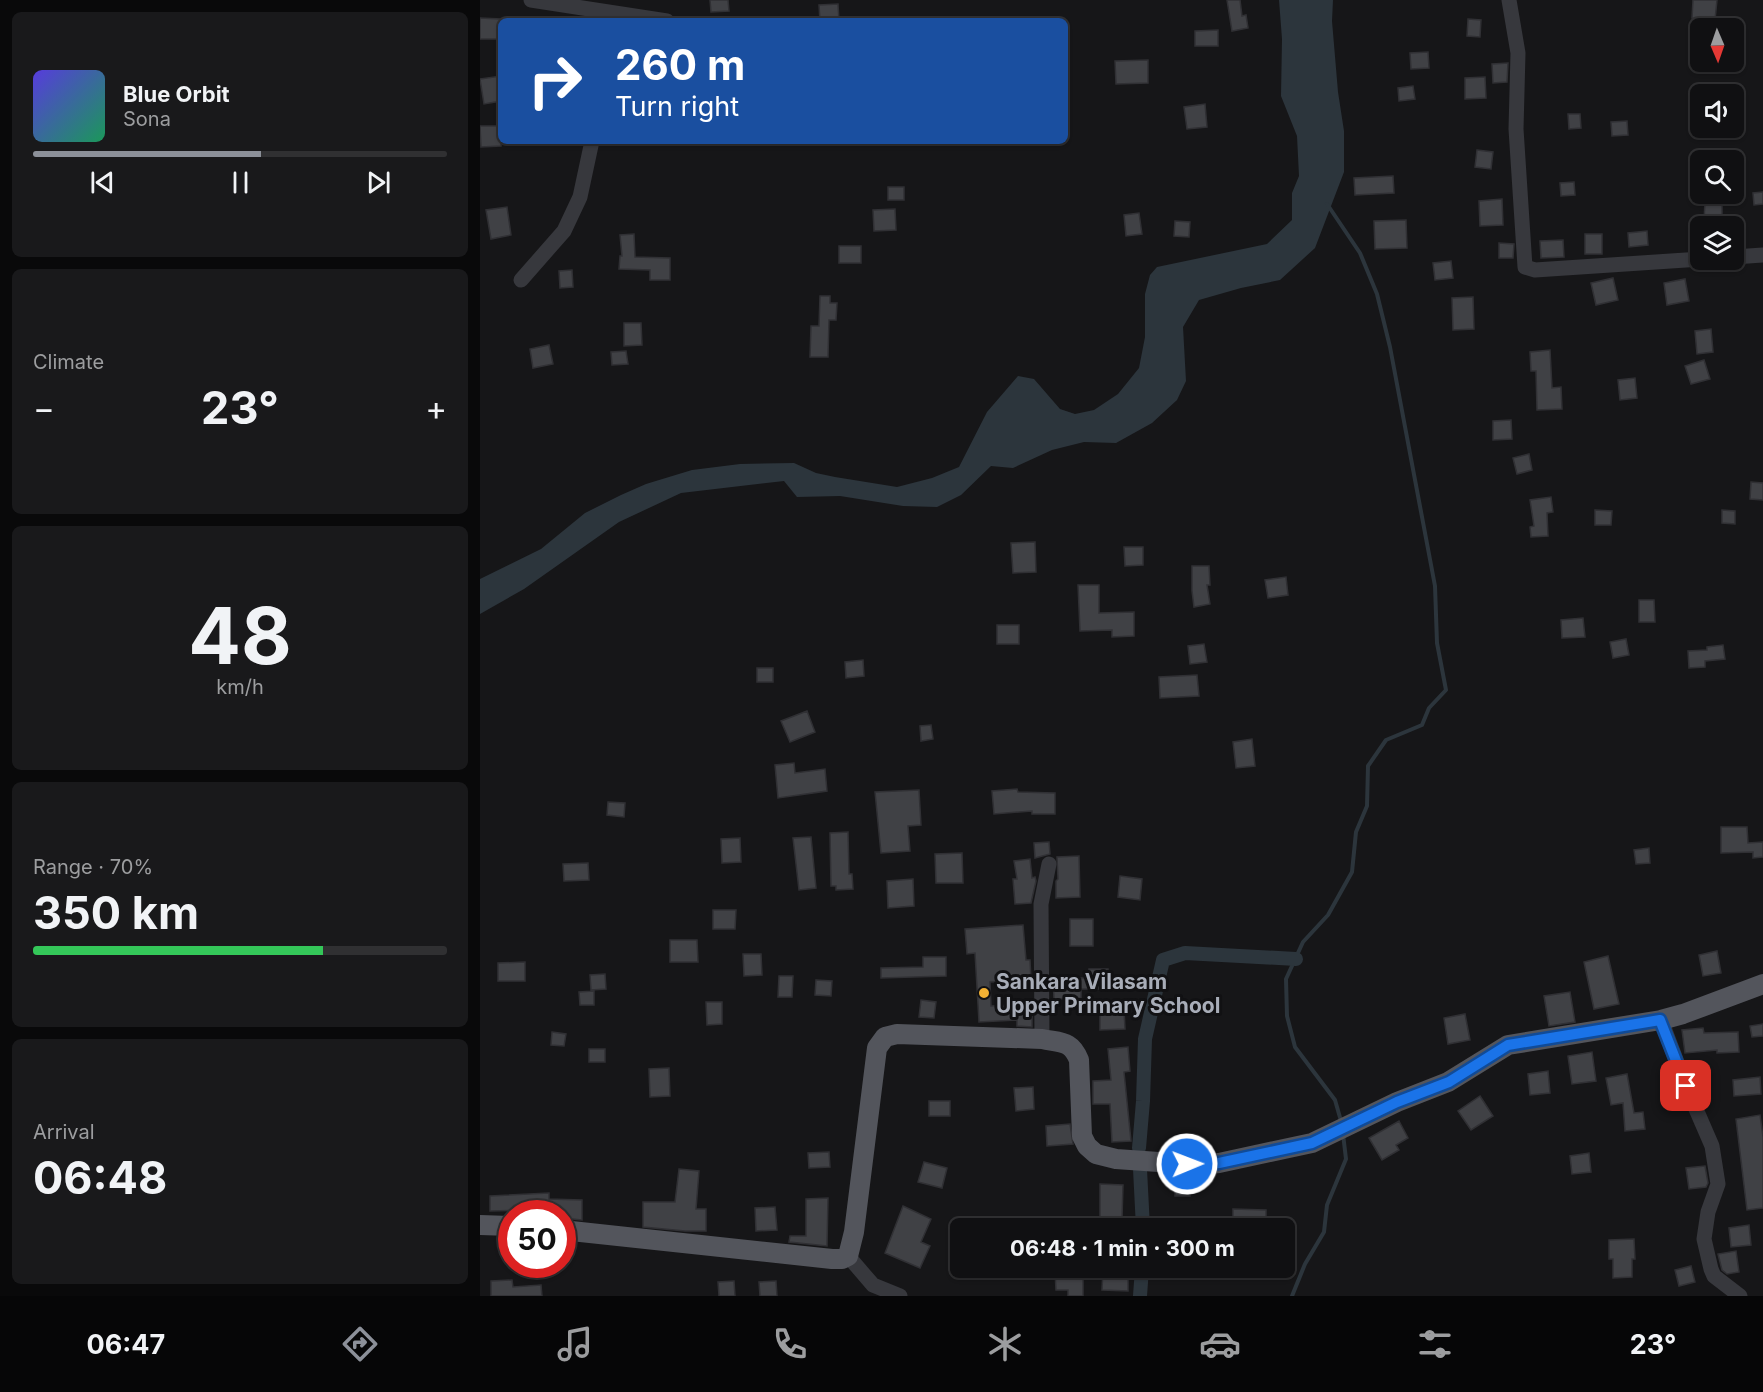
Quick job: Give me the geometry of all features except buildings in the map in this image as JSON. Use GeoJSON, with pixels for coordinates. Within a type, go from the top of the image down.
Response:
{"type":"FeatureCollection","features":[{"type":"Feature","properties":{"kind":"main road"},"geometry":{"type":"LineString","coordinates":[[576,1232],[832,1259],[842,1259],[848,1256],[854,1232],[876,1048],[885,1037],[897,1034],[1042,1039],[1066,1043],[1076,1050],[1079,1060],[1082,1136],[1087,1146],[1096,1154],[1116,1159],[1201,1165],[1312,1143],[1397,1102],[1449,1082],[1508,1045],[1660,1020],[1683,1014],[1763,984]]}},
{"type":"Feature","properties":{"kind":"main road"},"geometry":{"type":"LineString","coordinates":[[480,1225],[498,1226]]}},
{"type":"Feature","properties":{"kind":"street"},"geometry":{"type":"LineString","coordinates":[[531,0],[648,18]]}},
{"type":"Feature","properties":{"kind":"street"},"geometry":{"type":"LineString","coordinates":[[1509,0],[1518,53],[1516,129],[1525,267],[1535,270],[1690,260]]}},
{"type":"Feature","properties":{"kind":"street"},"geometry":{"type":"LineString","coordinates":[[521,280],[564,231],[580,197],[591,144]]}},
{"type":"Feature","properties":{"kind":"street"},"geometry":{"type":"LineString","coordinates":[[1744,256],[1763,255]]}},
{"type":"Feature","properties":{"kind":"street"},"geometry":{"type":"LineString","coordinates":[[1042,1039],[1041,904],[1049,864]]}},
{"type":"Feature","properties":{"kind":"street"},"geometry":{"type":"LineString","coordinates":[[1660,1020],[1712,1146],[1718,1184],[1708,1212],[1704,1239],[1711,1269],[1714,1276],[1740,1296]]}},
{"type":"Feature","properties":{"kind":"street"},"geometry":{"type":"LineString","coordinates":[[848,1256],[873,1285],[900,1296]]}},
{"type":"Feature","properties":{"kind":"shaded area"},"geometry":{"type":"Polygon","coordinates":[[[1279,0],[1333,0],[1332,21],[1344,131],[1344,172],[1315,248],[1280,280],[1199,300],[1183,327],[1186,381],[1177,400],[1152,423],[1116,443],[1084,442],[1052,450],[1013,468],[991,466],[961,495],[937,507],[903,506],[840,496],[797,497],[784,481],[681,493],[619,522],[524,589],[480,614],[480,579],[541,549],[585,513],[646,484],[692,470],[740,464],[794,463],[816,473],[897,487],[932,478],[959,467],[987,412],[1018,376],[1034,379],[1060,409],[1075,414],[1094,410],[1118,394],[1139,368],[1145,337],[1145,294],[1150,275],[1157,267],[1267,244],[1292,220],[1292,193],[1299,176],[1297,136],[1281,96],[1282,39],[1279,0]]]}},
{"type":"Feature","properties":{"kind":"waterway"},"geometry":{"type":"LineString","coordinates":[[1327,204],[1360,253],[1377,294],[1390,347],[1435,586],[1437,643],[1446,690],[1429,708],[1422,725],[1386,740],[1368,766],[1367,806],[1356,832],[1352,872],[1328,915],[1303,942],[1286,979],[1287,1016],[1295,1047],[1335,1100],[1341,1121]]}},
{"type":"Feature","properties":{"kind":"waterway"},"geometry":{"type":"LineString","coordinates":[[1139,1148],[1145,1039],[1163,960],[1185,953],[1296,959]]}},
{"type":"Feature","properties":{"kind":"waterway"},"geometry":{"type":"LineString","coordinates":[[1292,1296],[1305,1264],[1324,1232],[1327,1205],[1346,1159],[1343,1134]]}},
{"type":"Feature","properties":{"kind":"waterway"},"geometry":{"type":"LineString","coordinates":[[1140,1169],[1142,1218]]}},
{"type":"Feature","properties":{"kind":"waterway"},"geometry":{"type":"LineString","coordinates":[[1140,1296],[1141,1278]]}},
{"type":"Feature","properties":{"kind":"place","name":"Sankara Vilasam Upper Primary School"},"geometry":{"type":"Point","coordinates":[984,993]}},
{"type":"Feature","properties":{"kind":"route"},"geometry":{"type":"LineString","coordinates":[[1187,1164],[1219,1163],[1312,1143],[1397,1102],[1449,1082],[1508,1045],[1566,1034],[1608,1030],[1660,1020],[1686,1086]]}}]}
